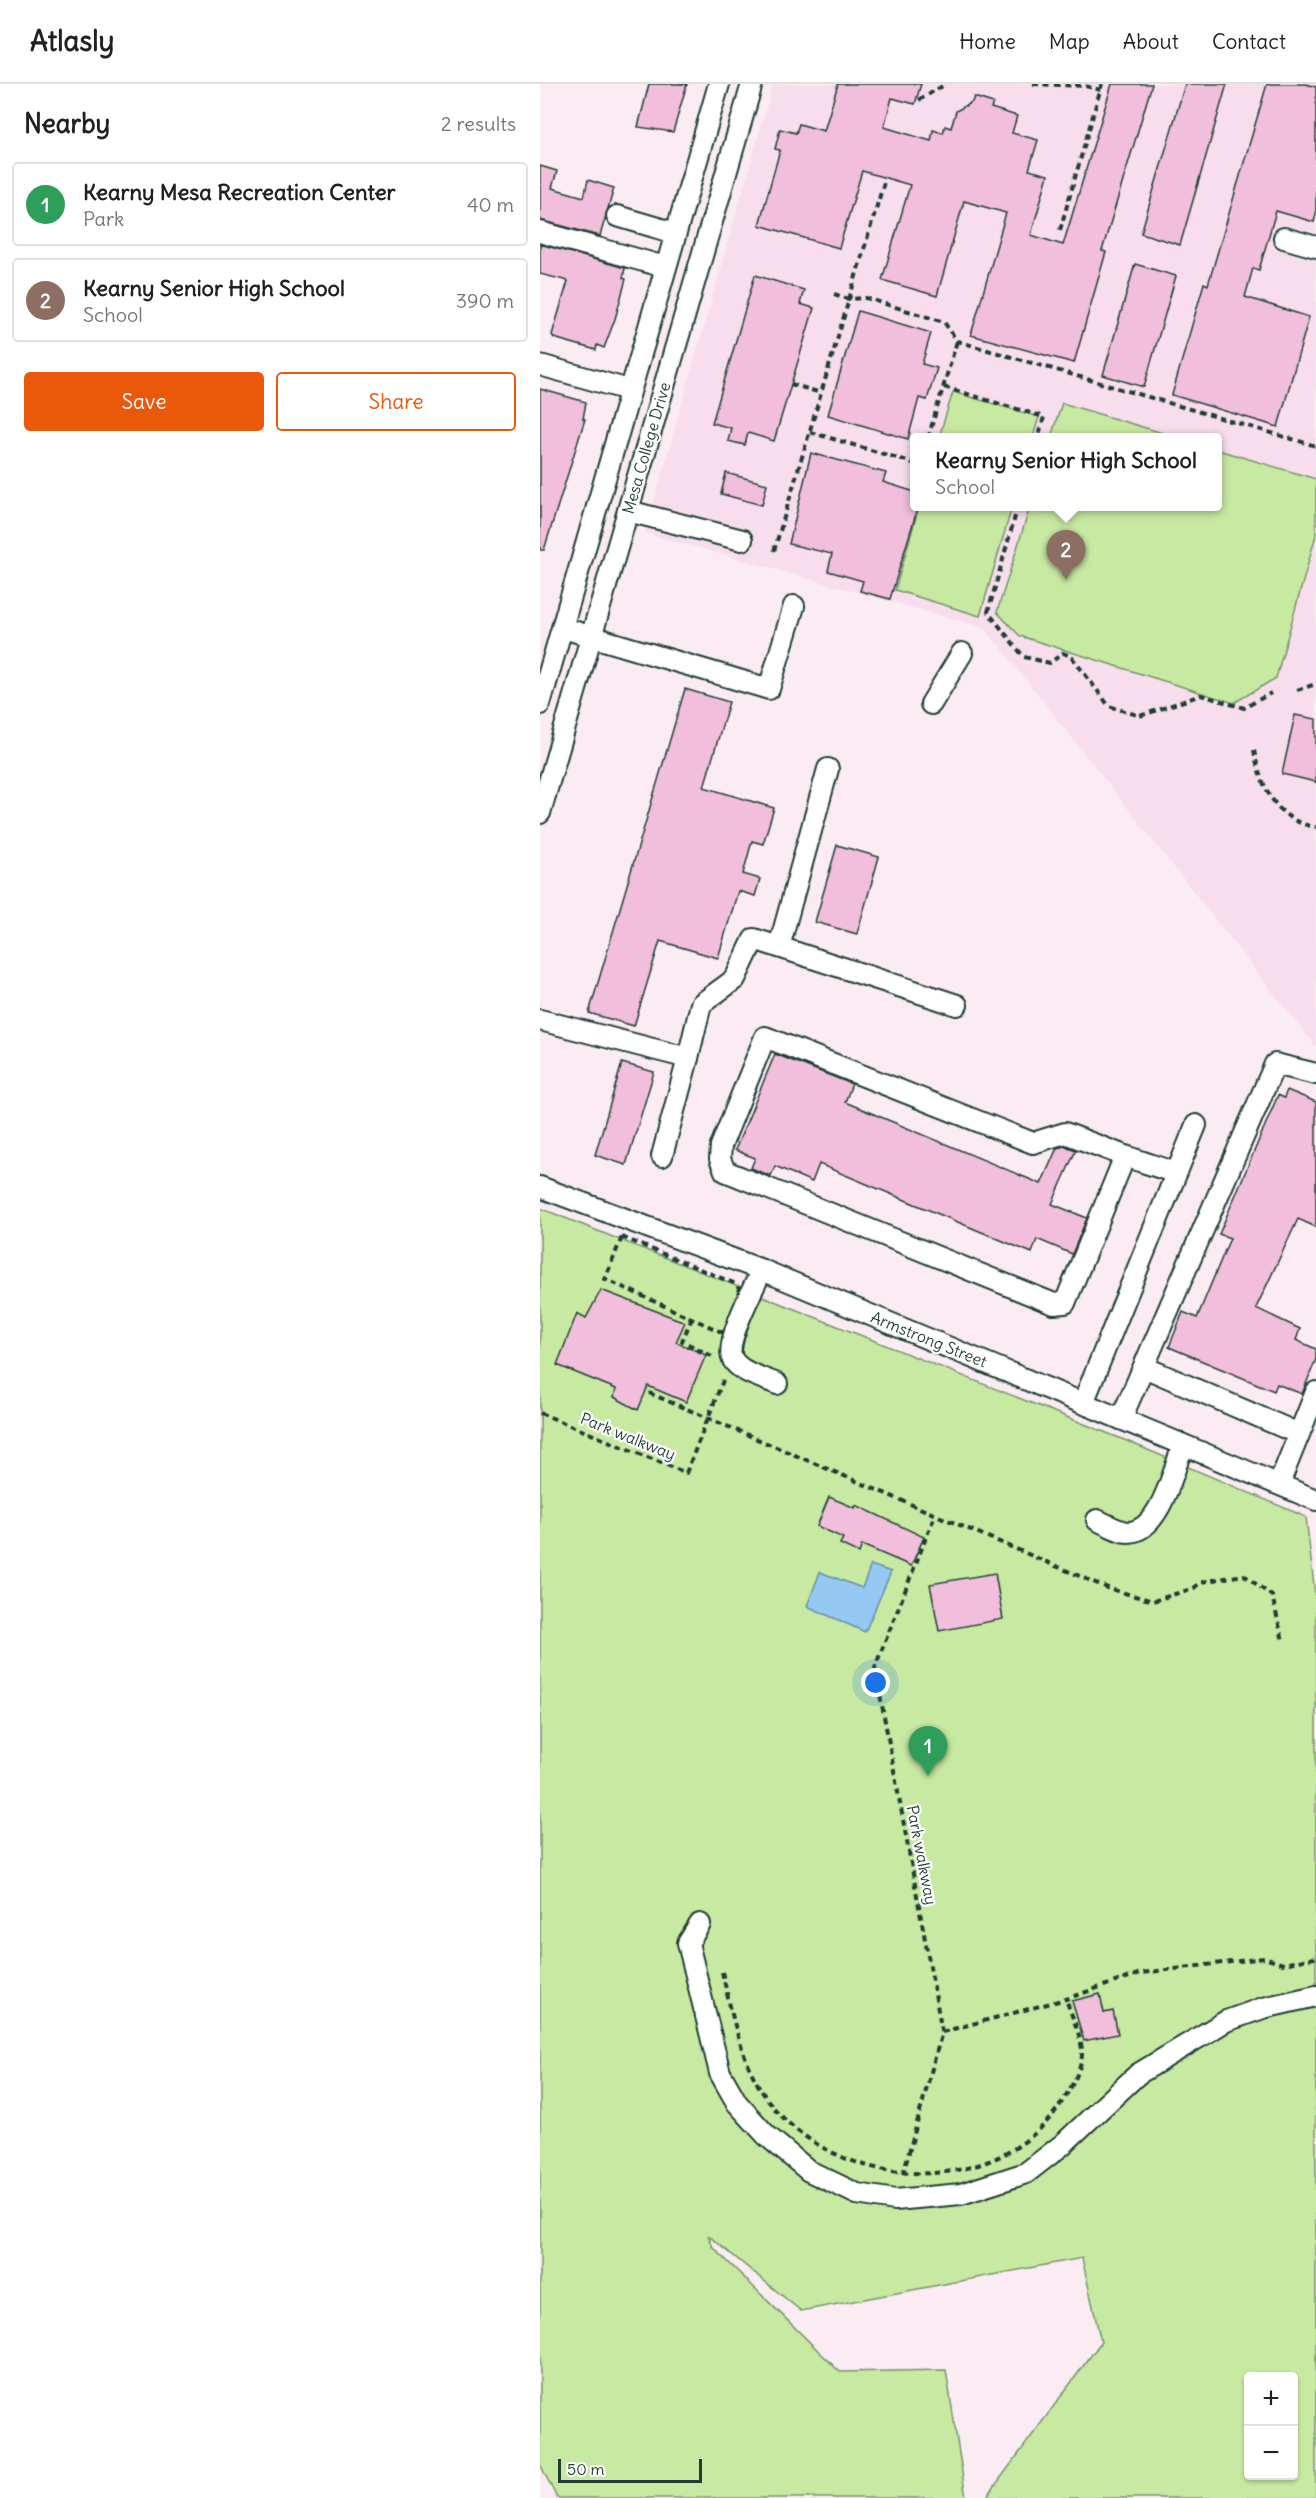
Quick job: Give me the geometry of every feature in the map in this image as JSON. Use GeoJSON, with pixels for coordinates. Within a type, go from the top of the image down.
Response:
{"type":"FeatureCollection","features":[{"type":"Feature","properties":{"kind":"street","name":"Mesa College Drive"},"geometry":{"type":"LineString","coordinates":[[540,704],[719,84]]}},
{"type":"Feature","properties":{"kind":"street","name":"Mesa College Drive"},"geometry":{"type":"LineString","coordinates":[[540,813],[593,638],[752,84]]}},
{"type":"Feature","properties":{"kind":"street"},"geometry":{"type":"LineString","coordinates":[[617,216],[675,233]]}},
{"type":"Feature","properties":{"kind":"street"},"geometry":{"type":"LineString","coordinates":[[540,232],[665,267]]}},
{"type":"Feature","properties":{"kind":"street"},"geometry":{"type":"LineString","coordinates":[[1284,238],[1316,247]]}},
{"type":"Feature","properties":{"kind":"street"},"geometry":{"type":"LineString","coordinates":[[540,365],[629,390]]}},
{"type":"Feature","properties":{"kind":"street"},"geometry":{"type":"LineString","coordinates":[[628,511],[742,540]]}},
{"type":"Feature","properties":{"kind":"street"},"geometry":{"type":"LineString","coordinates":[[563,628],[769,689],[794,606]]}},
{"type":"Feature","properties":{"kind":"street"},"geometry":{"type":"LineString","coordinates":[[931,704],[962,653]]}},
{"type":"Feature","properties":{"kind":"street"},"geometry":{"type":"LineString","coordinates":[[779,947],[828,769]]}},
{"type":"Feature","properties":{"kind":"street"},"geometry":{"type":"LineString","coordinates":[[662,1156],[701,1004],[735,979],[754,939],[957,1005]]}},
{"type":"Feature","properties":{"kind":"street"},"geometry":{"type":"LineString","coordinates":[[540,1020],[688,1058]]}},
{"type":"Feature","properties":{"kind":"street"},"geometry":{"type":"LineString","coordinates":[[1125,1156],[1065,1303],[1054,1304],[725,1171],[720,1160],[721,1146],[765,1037],[1034,1143],[1065,1133],[1176,1173]]}},
{"type":"Feature","properties":{"kind":"street"},"geometry":{"type":"LineString","coordinates":[[1121,1419],[1275,1064],[1316,1074]]}},
{"type":"Feature","properties":{"kind":"street"},"geometry":{"type":"LineString","coordinates":[[1083,1403],[1196,1125]]}},
{"type":"Feature","properties":{"kind":"street","name":"Armstrong Street"},"geometry":{"type":"LineString","coordinates":[[540,1187],[762,1270],[1316,1500]]}},
{"type":"Feature","properties":{"kind":"street"},"geometry":{"type":"LineString","coordinates":[[762,1270],[730,1343],[731,1359],[741,1368],[777,1384]]}},
{"type":"Feature","properties":{"kind":"street"},"geometry":{"type":"LineString","coordinates":[[1144,1367],[1299,1434]]}},
{"type":"Feature","properties":{"kind":"street"},"geometry":{"type":"LineString","coordinates":[[1279,1484],[1316,1392]]}},
{"type":"Feature","properties":{"kind":"street"},"geometry":{"type":"LineString","coordinates":[[1097,1520],[1127,1532],[1144,1528],[1158,1510],[1183,1445]]}},
{"type":"Feature","properties":{"kind":"street"},"geometry":{"type":"LineString","coordinates":[[700,1924],[688,1943],[720,2073],[737,2103],[766,2135],[809,2171],[857,2194],[895,2200],[961,2194],[1026,2173],[1062,2145],[1148,2068],[1226,2021],[1263,2008],[1316,1996]]}},
{"type":"Feature","properties":{"kind":"path"},"geometry":{"type":"LineString","coordinates":[[919,100],[946,84]]}},
{"type":"Feature","properties":{"kind":"path"},"geometry":{"type":"LineString","coordinates":[[1033,84],[1085,86],[1101,90]]}},
{"type":"Feature","properties":{"kind":"path"},"geometry":{"type":"LineString","coordinates":[[1060,230],[1102,84]]}},
{"type":"Feature","properties":{"kind":"path"},"geometry":{"type":"LineString","coordinates":[[774,551],[884,182]]}},
{"type":"Feature","properties":{"kind":"path"},"geometry":{"type":"LineString","coordinates":[[834,294],[849,299],[866,298],[944,322],[957,341],[1316,446]]}},
{"type":"Feature","properties":{"kind":"path"},"geometry":{"type":"LineString","coordinates":[[930,433],[957,341]]}},
{"type":"Feature","properties":{"kind":"path"},"geometry":{"type":"LineString","coordinates":[[792,384],[821,393]]}},
{"type":"Feature","properties":{"kind":"path"},"geometry":{"type":"LineString","coordinates":[[944,387],[1044,417],[1039,433]]}},
{"type":"Feature","properties":{"kind":"path"},"geometry":{"type":"LineString","coordinates":[[810,432],[910,462]]}},
{"type":"Feature","properties":{"kind":"path"},"geometry":{"type":"LineString","coordinates":[[1017,511],[988,612],[1024,657],[1050,663],[1063,653],[1071,656],[1109,706],[1140,716],[1201,695],[1244,708],[1271,693]]}},
{"type":"Feature","properties":{"kind":"path"},"geometry":{"type":"LineString","coordinates":[[1297,690],[1316,684]]}},
{"type":"Feature","properties":{"kind":"path"},"geometry":{"type":"LineString","coordinates":[[1254,750],[1258,774],[1269,797],[1287,815],[1316,827]]}},
{"type":"Feature","properties":{"kind":"path"},"geometry":{"type":"LineString","coordinates":[[722,1341],[741,1292],[736,1284],[622,1238],[605,1279],[724,1333]]}},
{"type":"Feature","properties":{"kind":"path"},"geometry":{"type":"LineString","coordinates":[[692,1318],[681,1341],[717,1359],[719,1350]]}},
{"type":"Feature","properties":{"kind":"path","name":"Park walkway"},"geometry":{"type":"LineString","coordinates":[[540,1413],[686,1473],[724,1380],[720,1369]]}},
{"type":"Feature","properties":{"kind":"path"},"geometry":{"type":"LineString","coordinates":[[649,1393],[1110,1588],[1153,1601],[1194,1588],[1202,1582],[1244,1575],[1272,1596],[1283,1641]]}},
{"type":"Feature","properties":{"kind":"path","name":"Park walkway"},"geometry":{"type":"LineString","coordinates":[[903,2174],[942,2032],[875,1667],[935,1515]]}},
{"type":"Feature","properties":{"kind":"path"},"geometry":{"type":"LineString","coordinates":[[942,2032],[1066,1999],[1141,1972],[1264,1958],[1283,1964],[1314,1958],[1316,1954]]}},
{"type":"Feature","properties":{"kind":"path"},"geometry":{"type":"LineString","coordinates":[[723,1972],[738,2040],[752,2072],[773,2107],[807,2140],[838,2156],[865,2168],[903,2174],[967,2169],[1000,2155],[1022,2142],[1052,2116],[1068,2092],[1082,2052],[1066,1999]]}},
{"type":"Feature","properties":{"kind":"shaded area"},"geometry":{"type":"Polygon","coordinates":[[[773,84],[1316,84],[1316,1047],[985,628],[645,533],[773,84]]]}},
{"type":"Feature","properties":{"kind":"green space"},"geometry":{"type":"Polygon","coordinates":[[[953,392],[1039,417],[1034,433],[940,433],[953,392]]]}},
{"type":"Feature","properties":{"kind":"green space"},"geometry":{"type":"Polygon","coordinates":[[[1062,403],[1163,433],[1052,433],[1062,403]]]}},
{"type":"Feature","properties":{"kind":"green space"},"geometry":{"type":"Polygon","coordinates":[[[1222,451],[1316,479],[1316,535],[1276,678],[1234,703],[1020,636],[997,612],[1029,511],[1222,511],[1222,451]]]}},
{"type":"Feature","properties":{"kind":"green space"},"geometry":{"type":"Polygon","coordinates":[[[918,511],[1011,511],[980,616],[895,590],[918,511]]]}},
{"type":"Feature","properties":{"kind":"green space"},"geometry":{"type":"Polygon","coordinates":[[[540,1208],[1122,1439],[1306,1517],[1316,1603],[1316,2498],[986,2498],[1101,2342],[1082,2258],[801,2311],[708,2235],[713,2247],[840,2372],[946,2370],[966,2498],[557,2498],[540,2464],[540,1208]]]}},
{"type":"Feature","properties":{"kind":"water"},"geometry":{"type":"Polygon","coordinates":[[[871,1565],[891,1572],[865,1632],[807,1606],[820,1572],[862,1588],[871,1565]]]}},
{"type":"Feature","properties":{"kind":"building"},"geometry":{"type":"Polygon","coordinates":[[[649,84],[687,84],[673,132],[638,127],[649,84]]]}},
{"type":"Feature","properties":{"kind":"building"},"geometry":{"type":"Polygon","coordinates":[[[838,84],[921,84],[915,104],[892,98],[884,127],[931,141],[933,130],[943,133],[945,126],[951,128],[956,111],[972,102],[974,97],[993,103],[991,108],[1017,116],[1012,133],[1038,140],[1029,170],[1048,175],[1031,235],[1063,245],[1112,84],[1152,84],[1102,251],[1106,252],[1074,363],[971,335],[1006,213],[964,201],[937,296],[882,280],[910,185],[862,171],[839,248],[759,225],[780,150],[775,149],[780,129],[796,133],[799,124],[824,131],[838,84]]]}},
{"type":"Feature","properties":{"kind":"building"},"geometry":{"type":"Polygon","coordinates":[[[1185,84],[1227,84],[1180,245],[1141,233],[1185,84]]]}},
{"type":"Feature","properties":{"kind":"building"},"geometry":{"type":"Polygon","coordinates":[[[1267,84],[1306,84],[1316,87],[1316,214],[1314,222],[1276,211],[1259,270],[1253,268],[1245,297],[1309,317],[1278,427],[1172,395],[1204,283],[1208,285],[1267,84]]]}},
{"type":"Feature","properties":{"kind":"building"},"geometry":{"type":"Polygon","coordinates":[[[540,166],[557,171],[552,188],[584,197],[588,180],[614,188],[600,236],[540,220],[540,166]]]}},
{"type":"Feature","properties":{"kind":"building"},"geometry":{"type":"Polygon","coordinates":[[[540,244],[625,268],[623,278],[626,279],[604,348],[597,345],[596,350],[554,338],[552,335],[568,281],[540,274],[540,244]]]}},
{"type":"Feature","properties":{"kind":"building"},"geometry":{"type":"Polygon","coordinates":[[[1135,264],[1176,276],[1144,387],[1103,375],[1135,264]]]}},
{"type":"Feature","properties":{"kind":"building"},"geometry":{"type":"Polygon","coordinates":[[[755,275],[804,290],[800,304],[814,308],[774,441],[748,433],[745,445],[728,441],[731,428],[712,423],[755,275]]]}},
{"type":"Feature","properties":{"kind":"building"},"geometry":{"type":"Polygon","coordinates":[[[858,311],[931,333],[922,364],[937,368],[927,400],[919,398],[908,439],[828,415],[858,311]]]}},
{"type":"Feature","properties":{"kind":"building"},"geometry":{"type":"Polygon","coordinates":[[[540,389],[586,402],[583,419],[585,419],[544,550],[540,550],[540,389]]]}},
{"type":"Feature","properties":{"kind":"building"},"geometry":{"type":"Polygon","coordinates":[[[811,453],[886,473],[883,482],[910,490],[910,511],[917,511],[890,599],[860,591],[863,581],[828,571],[832,554],[789,544],[811,453]]]}},
{"type":"Feature","properties":{"kind":"building"},"geometry":{"type":"Polygon","coordinates":[[[726,473],[767,484],[762,505],[721,494],[726,473]]]}},
{"type":"Feature","properties":{"kind":"building"},"geometry":{"type":"Polygon","coordinates":[[[685,689],[729,702],[704,787],[774,808],[763,844],[752,841],[743,874],[760,879],[755,896],[738,891],[718,958],[660,941],[634,1026],[589,1013],[685,689]]]}},
{"type":"Feature","properties":{"kind":"building"},"geometry":{"type":"Polygon","coordinates":[[[1295,715],[1316,719],[1316,782],[1282,774],[1295,715]]]}},
{"type":"Feature","properties":{"kind":"building"},"geometry":{"type":"Polygon","coordinates":[[[837,845],[879,857],[857,934],[815,922],[837,845]]]}},
{"type":"Feature","properties":{"kind":"building"},"geometry":{"type":"Polygon","coordinates":[[[775,1054],[852,1084],[845,1102],[1041,1184],[1057,1148],[1065,1146],[1076,1150],[1052,1204],[1087,1218],[1072,1254],[1037,1239],[1032,1253],[819,1164],[812,1182],[775,1166],[771,1176],[751,1168],[755,1158],[735,1150],[775,1054]]]}},
{"type":"Feature","properties":{"kind":"building"},"geometry":{"type":"Polygon","coordinates":[[[622,1063],[654,1072],[626,1165],[595,1155],[622,1063]]]}},
{"type":"Feature","properties":{"kind":"building"},"geometry":{"type":"Polygon","coordinates":[[[1287,1090],[1316,1102],[1316,1227],[1298,1219],[1256,1308],[1300,1329],[1296,1340],[1316,1349],[1316,1359],[1302,1394],[1277,1384],[1274,1391],[1169,1347],[1183,1312],[1197,1318],[1230,1238],[1219,1234],[1278,1095],[1284,1098],[1287,1090]]]}},
{"type":"Feature","properties":{"kind":"building"},"geometry":{"type":"Polygon","coordinates":[[[601,1290],[685,1322],[676,1342],[706,1355],[686,1402],[648,1386],[638,1410],[614,1397],[616,1389],[557,1365],[577,1313],[586,1318],[601,1290]]]}},
{"type":"Feature","properties":{"kind":"building"},"geometry":{"type":"Polygon","coordinates":[[[829,1497],[855,1508],[856,1505],[924,1537],[911,1566],[862,1545],[859,1553],[840,1544],[843,1538],[817,1526],[829,1497]]]}},
{"type":"Feature","properties":{"kind":"building"},"geometry":{"type":"Polygon","coordinates":[[[995,1573],[1003,1619],[939,1631],[930,1584],[995,1573]]]}},
{"type":"Feature","properties":{"kind":"building"},"geometry":{"type":"Polygon","coordinates":[[[1100,1994],[1104,2013],[1113,2011],[1118,2034],[1084,2041],[1072,2001],[1100,1994]]]}},
{"type":"Feature","properties":{"kind":"place","name":"Kearny Senior High School"},"geometry":{"type":"Point","coordinates":[1066,580]}},
{"type":"Feature","properties":{"kind":"place","name":"Kearny Mesa Recreation Center"},"geometry":{"type":"Point","coordinates":[928,1776]}}]}
